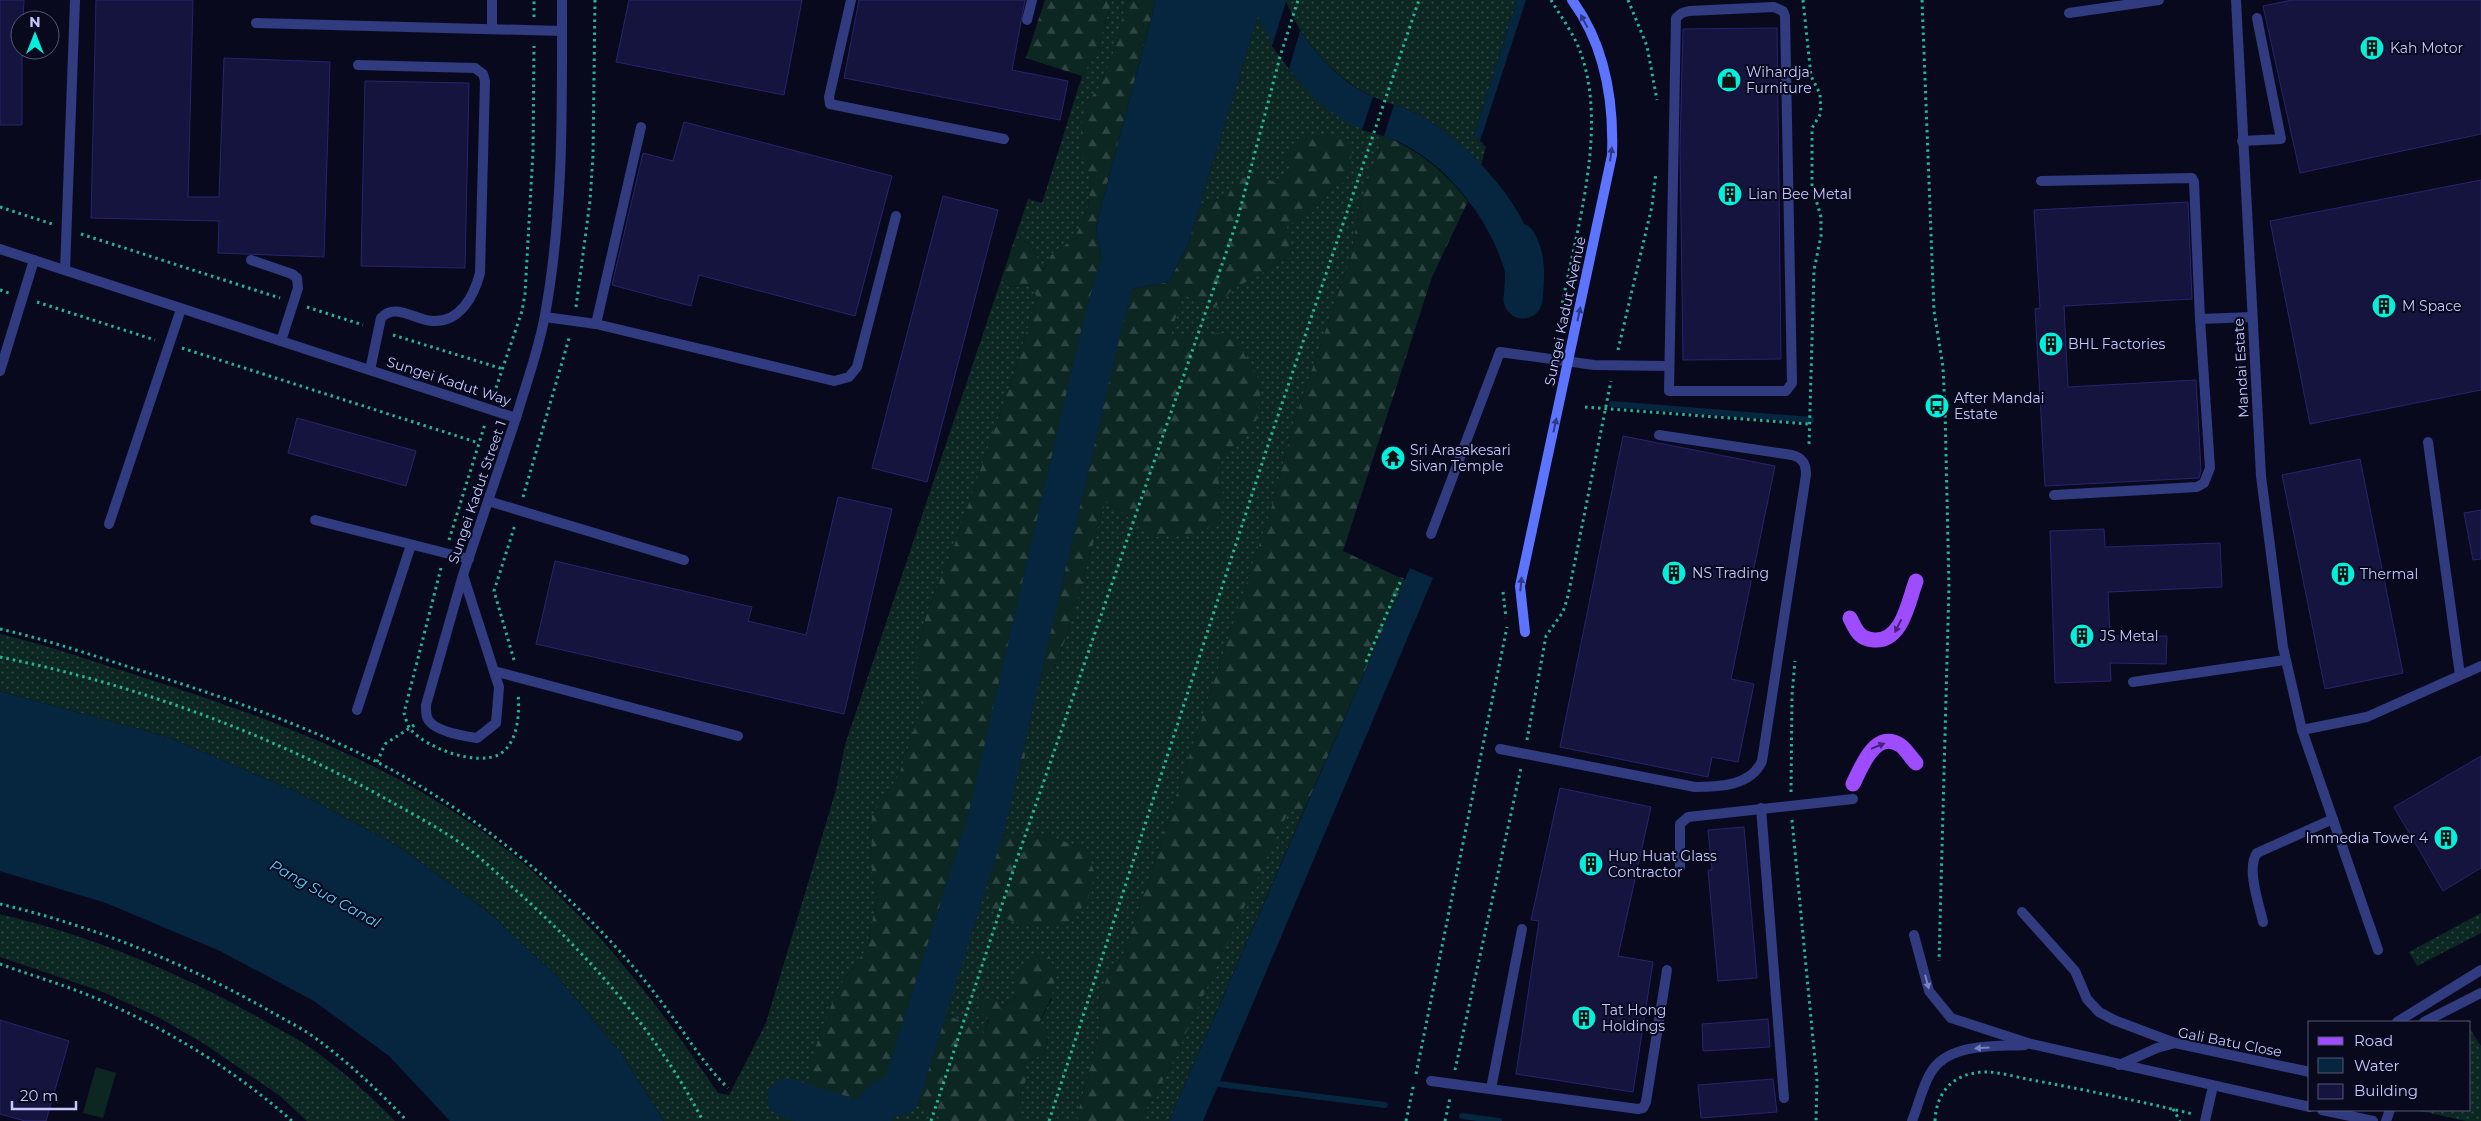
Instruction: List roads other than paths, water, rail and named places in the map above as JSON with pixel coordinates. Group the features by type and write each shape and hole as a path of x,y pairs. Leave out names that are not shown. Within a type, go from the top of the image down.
{"main road":[{"path":"1850,618 1858,635 1865,639 1887,639 1896,632 1916,582"},
{"path":"1853,792 1870,749 1880,744 1892,742 1901,745 1916,763"}],"street":[{"path":"65,270 75,0"},
{"path":"492,0 492,29"},
{"name":"Sungei Kadut Way","path":"0,249 516,418 545,317 553,265 562,158 562,0"},
{"path":"851,0 829,97 830,104 1004,139"},
{"path":"1027,20 1032,0"},
{"name":"Sungei Kadut Avenue","path":"1525,632 1520,586 1612,155 1613,126 1605,68 1595,42 1572,0"},
{"path":"2069,13 2159,0"},
{"name":"Mandai Estate","path":"2236,0 2261,476 2285,660 2302,730 2378,950"},
{"path":"1774,8 1782,11 1785,16 1792,383 1786,391 1669,391 1668,366 1675,164 1676,18 1688,11 1774,8"},
{"path":"2242,141 2282,139 2257,18"},
{"path":"256,23 562,32"},
{"path":"358,65 475,68 483,74 485,81 480,273 476,290 462,310 443,320 431,321 395,311 386,312 381,318 370,370"},
{"path":"596,324 641,127"},
{"path":"2040,181 2192,178 2194,182 2200,319 2210,468 2204,484 2197,487 2054,495"},
{"path":"545,317 596,324 834,381 849,377 857,367 896,216"},
{"path":"0,371 34,260"},
{"path":"251,260 292,274 297,278 298,288 281,341"},
{"path":"109,524 181,309"},
{"path":"2200,319 2252,317"},
{"path":"0,330 12,334"},
{"path":"1431,534 1500,352 1569,362 1668,366"},
{"name":"Sungei Kadut Street 1","path":"463,576 499,687 496,722 477,738 449,732 431,724 427,717 426,705 463,576 468,559 516,418"},
{"path":"1500,749 1695,787 1717,787 1747,779 1758,770 1762,761 1806,475 1806,464 1800,457 1792,454 1659,435"},
{"path":"2428,442 2460,675"},
{"path":"488,502 684,560"},
{"path":"315,520 468,559"},
{"path":"357,710 411,545"},
{"path":"2133,682 2285,660"},
{"path":"2302,730 2367,716 2481,666"},
{"path":"494,671 738,736"},
{"path":"1680,867 1680,824 1688,817 1761,808 1853,792"},
{"path":"1761,808 1784,1098"},
{"path":"2263,922 2252,869 2252,860 2257,853 2333,819"},
{"path":"2022,912 2075,971 2087,999 2099,1012 2114,1020 2175,1043"},
{"path":"1491,1089 1522,930"},
{"path":"1914,935 1929,991 1951,1018 2031,1044 2308,1107"},
{"path":"1431,1082 1638,1109 1643,1108 1646,1102 1667,970"},
{"path":"2398,1021 2481,970"},
{"path":"2426,1021 2481,993"},
{"name":"Gali Batu Close","path":"2119,1065 2157,1048 2175,1043 2308,1072"},
{"path":"1912,1121 1930,1073 1946,1056 1970,1048 2031,1044"},
{"path":"2206,1119 2213,1086"},
{"path":"2327,1111 2373,1121"}],"water":[{"path":"1156,0 1285,0 1309,43 1332,69 1358,89 1373,97 1414,112 1435,125 1451,136 1496,181 1519,214 1530,238 1536,262 1537,294 1509,294 1498,250 1473,207 1458,188 1422,155 1403,144 1347,122 1314,97 1292,73 1265,31 1258,16 1187,247 1169,282 1121,291 1109,320 1097,316 1104,274 1096,226"},
{"path":"1517,0 1526,0 1480,141 1474,135"},
{"path":"1410,568 1433,578 1203,1121 1169,1121"},
{"name":"Pang Sua Canal","path":"0,691 165,736 295,791 398,846 486,910 557,976 621,1053 664,1121 450,1121 389,1056 314,1001 220,951 106,903 0,871"}],"waterway":[{"path":"1517,242 1524,263 1523,299"},
{"path":"787,1098 851,1118 872,1118 876,1108 882,1101 889,1097 900,1096 986,824 1104,318 1119,267"},
{"path":"1612,404 1811,420"},
{"path":"1211,1083 1385,1105"},
{"path":"1462,1116 1499,1121"}],"place":[{"name":"Kah Motor","path":"2372,48"},
{"name":"Wihardja Furniture","path":"1729,80"},
{"name":"Lian Bee Metal","path":"1730,194"},
{"name":"M Space","path":"2384,306"},
{"name":"BHL Factories","path":"2051,344"},
{"name":"After Mandai Estate","path":"1937,406"},
{"name":"Sri Arasakesari Sivan Temple","path":"1393,458"},
{"name":"NS Trading","path":"1674,573"},
{"name":"Thermal","path":"2343,574"},
{"name":"JS Metal","path":"2082,636"},
{"name":"Immedia Tower 4","path":"2446,838"},
{"name":"Hup Huat Glass Contractor","path":"1591,864"},
{"name":"Tat Hong Holdings","path":"1584,1018"}]}
